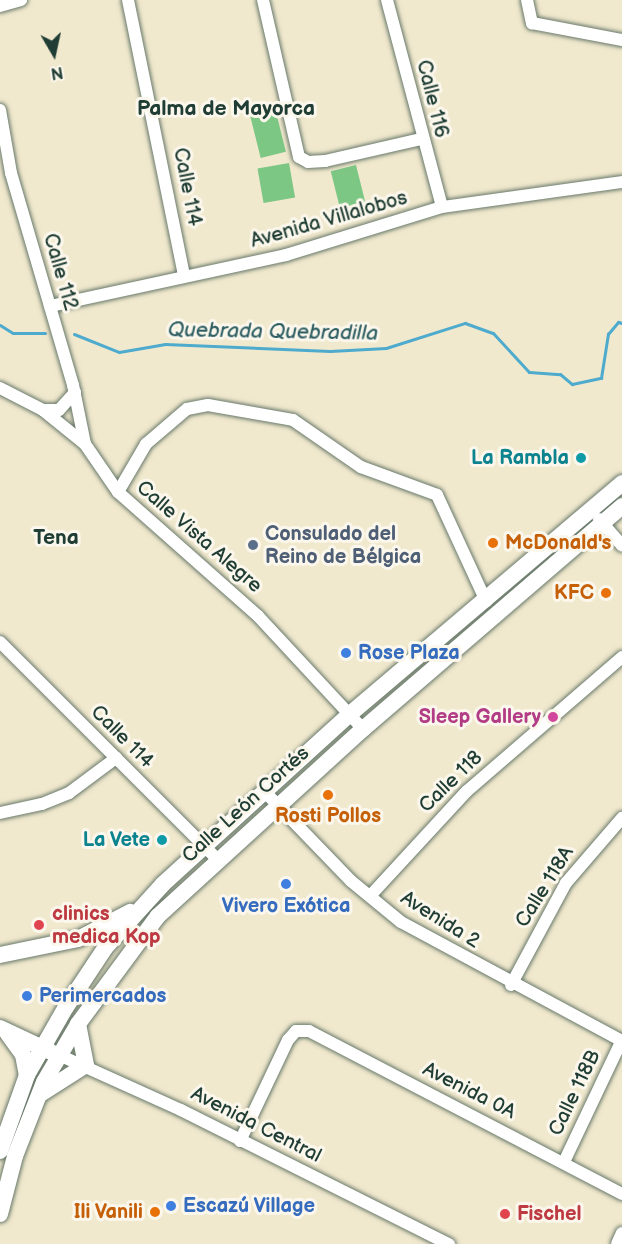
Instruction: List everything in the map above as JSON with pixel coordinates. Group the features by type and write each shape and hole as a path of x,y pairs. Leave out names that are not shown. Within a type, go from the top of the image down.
{"main road":[{"name":"Calle León Cortés","path":"0,1214 15,1156 36,1099 78,1024 136,942 217,860 350,714 486,601 622,483"},
{"name":"Calle León Cortés","path":"0,1152 27,1075 42,1049 105,948 163,884 204,846 271,799 363,729 622,506"},
{"path":"54,946 122,918 163,884"},
{"path":"0,954 54,946 105,948 136,942"},
{"path":"36,1099 59,1080 86,1065 78,1024"},
{"path":"2,1029 23,1054 27,1075"},
{"name":"Avenida Central","path":"2,1029 59,1055"}],"street":[{"path":"0,6 21,0"},
{"name":"Calle 114","path":"128,0 184,276"},
{"path":"262,0 293,141 299,157 308,162 421,140"},
{"name":"Calle 116","path":"387,0 421,140 442,207"},
{"path":"527,0 532,23 622,40"},
{"name":"Calle 112","path":"0,110 6,174 50,306 75,392 86,444"},
{"name":"Avenida Villalobos","path":"50,306 286,255 442,207 622,182"},
{"name":"Calle Vista Alegre","path":"0,387 43,410 86,444 118,492 251,608 363,729"},
{"path":"43,410 59,410 75,392"},
{"path":"118,492 146,444 187,409 208,405 293,420 369,471 437,495 486,601"},
{"path":"591,509 622,544"},
{"name":"Calle 114","path":"0,642 217,860"},
{"name":"Calle 118","path":"370,896 467,791 622,657"},
{"path":"0,813 42,804 69,793 116,758"},
{"name":"Avenida 2","path":"271,799 370,896 428,940 622,1041"},
{"name":"Calle 118A","path":"512,985 566,883 622,818"},
{"name":"Avenida 0A","path":"240,1141 273,1072 296,1031 309,1032 622,1194"},
{"name":"Calle 118B","path":"564,1162 622,1041"},
{"name":"Avenida Central","path":"59,1055 86,1065 446,1243"},
{"path":"617,1244 622,1233"}],"green space":[{"path":"275,108 286,152 261,158 250,114"},
{"path":"289,163 295,197 264,203 257,169"},
{"path":"356,165 365,202 340,208 331,171"}],"waterway":[{"name":"Quebrada Quebradilla","path":"74,334 119,352 165,344 330,351 386,348 465,323 493,333 529,372 560,374 572,384 601,378 608,334 618,322 622,323"},
{"name":"Quebrada Quebradilla","path":"0,325 13,333 45,333"}],"place":[{"name":"La Rambla","path":"581,458"},
{"name":"McDonald's","path":"493,543"},
{"name":"Consulado del Reino de Bélgica","path":"253,545"},
{"name":"KFC","path":"606,593"},
{"name":"Rose Plaza","path":"346,653"},
{"name":"Sleep Gallery","path":"553,717"},
{"name":"Rosti Pollos","path":"328,795"},
{"name":"La Vete","path":"162,840"},
{"name":"Vivero Exótica","path":"286,884"},
{"name":"clinics medica Kop","path":"39,925"},
{"name":"Perimercados","path":"27,996"},
{"name":"Escazú Village","path":"171,1206"},
{"name":"Ili Vanili","path":"155,1212"},
{"name":"Fischel","path":"505,1214"}],"district":[{"name":"Palma de Mayorca","path":"226,109"},
{"name":"Tena","path":"56,538"}]}
